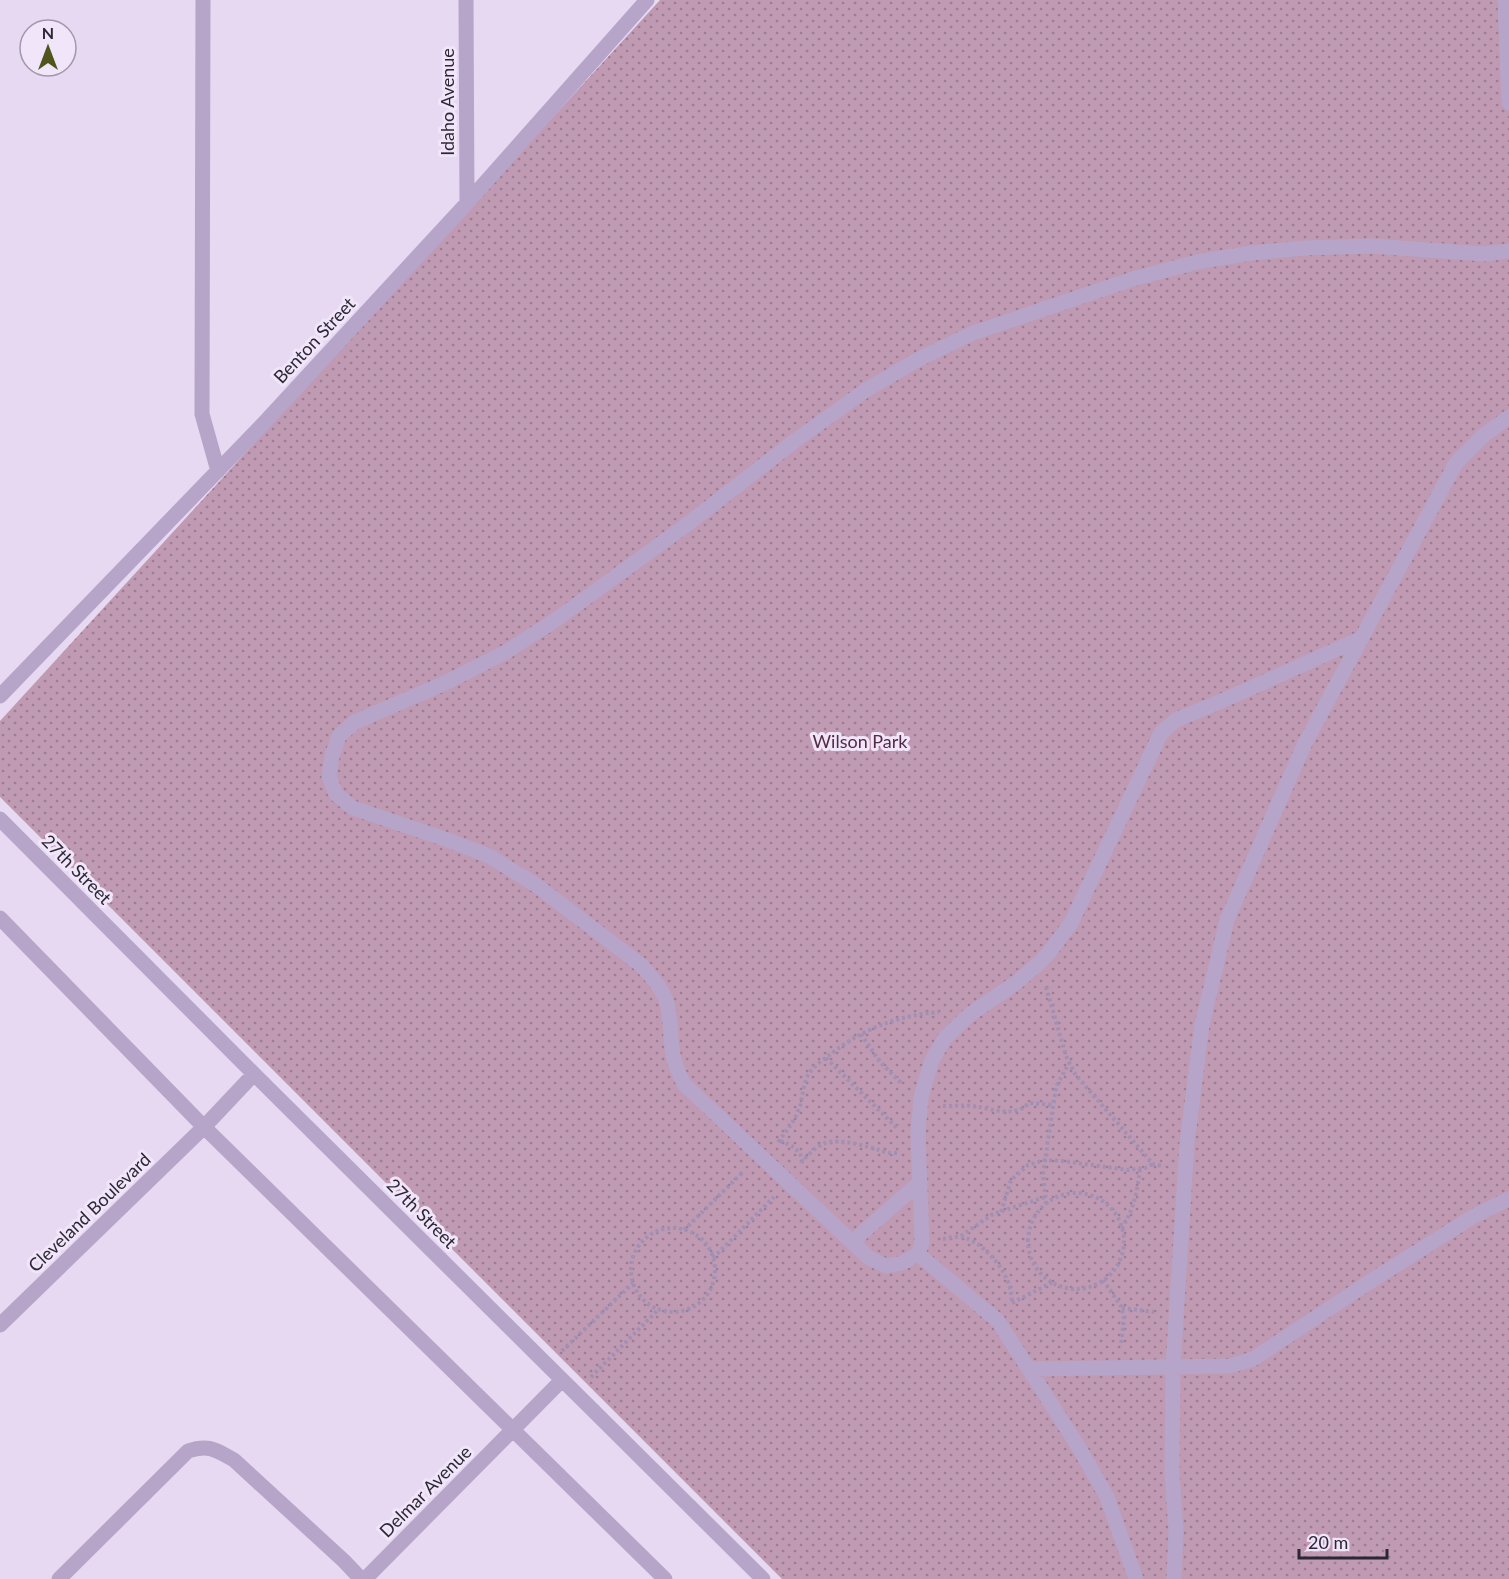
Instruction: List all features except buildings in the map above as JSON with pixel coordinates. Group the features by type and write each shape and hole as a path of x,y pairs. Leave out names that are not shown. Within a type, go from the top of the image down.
{"street":[{"path":"203,0 202,414 218,471"},
{"name":"Idaho Avenue","path":"466,0 467,203"},
{"name":"Benton Street","path":"3,687 263,424 467,203 647,0"},
{"path":"1505,0 1509,103"},
{"path":"920,1248 902,1263 886,1266 869,1257 684,1084 676,1068 672,1050 666,1001 653,978 641,965 536,885 489,856 353,808 336,794 329,777 332,756 339,736 355,722 506,652 604,585 866,390 917,360 973,333 1133,279 1197,262 1251,253 1305,248 1371,246 1485,254 1509,251"},
{"path":"1174,1579 1176,1530 1172,1475 1173,1367 1187,1143 1202,1025 1227,920 1305,743 1456,463 1484,435 1509,417"},
{"path":"1136,1579 1107,1497 1078,1446 1005,1331 998,1321 920,1248 918,1134 920,1104 932,1060 945,1038 967,1017 1017,982 1039,963 1071,922 1161,733 1176,720 1362,638"},
{"name":"27th Street","path":"0,819 763,1579"},
{"path":"0,918 204,1127 665,1579"},
{"path":"204,1127 254,1074"},
{"name":"Cleveland Boulevard","path":"0,1325 204,1127"},
{"path":"852,1242 920,1182"},
{"path":"1029,1369 1230,1366 1253,1359 1474,1216 1509,1199"},
{"path":"513,1430 562,1380"},
{"name":"Delmar Avenue","path":"363,1579 513,1430"},
{"path":"59,1579 188,1451 205,1447 234,1460 363,1579"}],"path":[{"path":"1039,963 1066,1056 1075,1074 1154,1164 1185,1169"},
{"path":"684,1230 759,1156 769,1152 779,1141 794,1122 809,1073 843,1045 892,1020 951,1011 967,1017"},
{"path":"861,1034 880,1062 920,1104 972,1106 998,1111 1017,1111 1029,1103 1053,1105"},
{"path":"826,1058 900,1130"},
{"path":"1046,1205 1043,1174 1053,1105 1056,1087 1069,1063"},
{"path":"779,1141 791,1145 800,1153 803,1162"},
{"path":"713,1257 788,1183 794,1172 810,1154 823,1144 835,1141 901,1154 905,1150"},
{"path":"1001,1212 1011,1180 1028,1165 1045,1160 1128,1170 1145,1168 1154,1164"},
{"path":"1122,1229 1137,1193 1140,1169"},
{"path":"1067,1194 1083,1194 1098,1199 1111,1208 1120,1221 1122,1229 1124,1237 1122,1253 1116,1267 1103,1280 1092,1286 1076,1289 1060,1286 1047,1279 1036,1267 1029,1253 1028,1237 1032,1222 1040,1209 1053,1199 1067,1194"},
{"path":"920,1248 961,1236 993,1215 1045,1197"},
{"path":"667,1229 693,1233 703,1241 713,1257 715,1277 711,1289 693,1308 679,1312 659,1309 640,1296 633,1283 631,1269 634,1255 642,1242 653,1233 667,1229"},
{"path":"961,1236 972,1240 990,1254 1004,1272 1012,1304 1005,1331"},
{"path":"1103,1280 1122,1308 1124,1317 1119,1367"},
{"path":"1012,1304 1053,1282"},
{"path":"547,1365 633,1283"},
{"path":"1122,1308 1177,1315"},
{"path":"576,1393 659,1309"}],"green space":[{"name":"Wilson Park","path":"660,0 1509,0 1509,1579 782,1579 0,797 0,721"}]}
